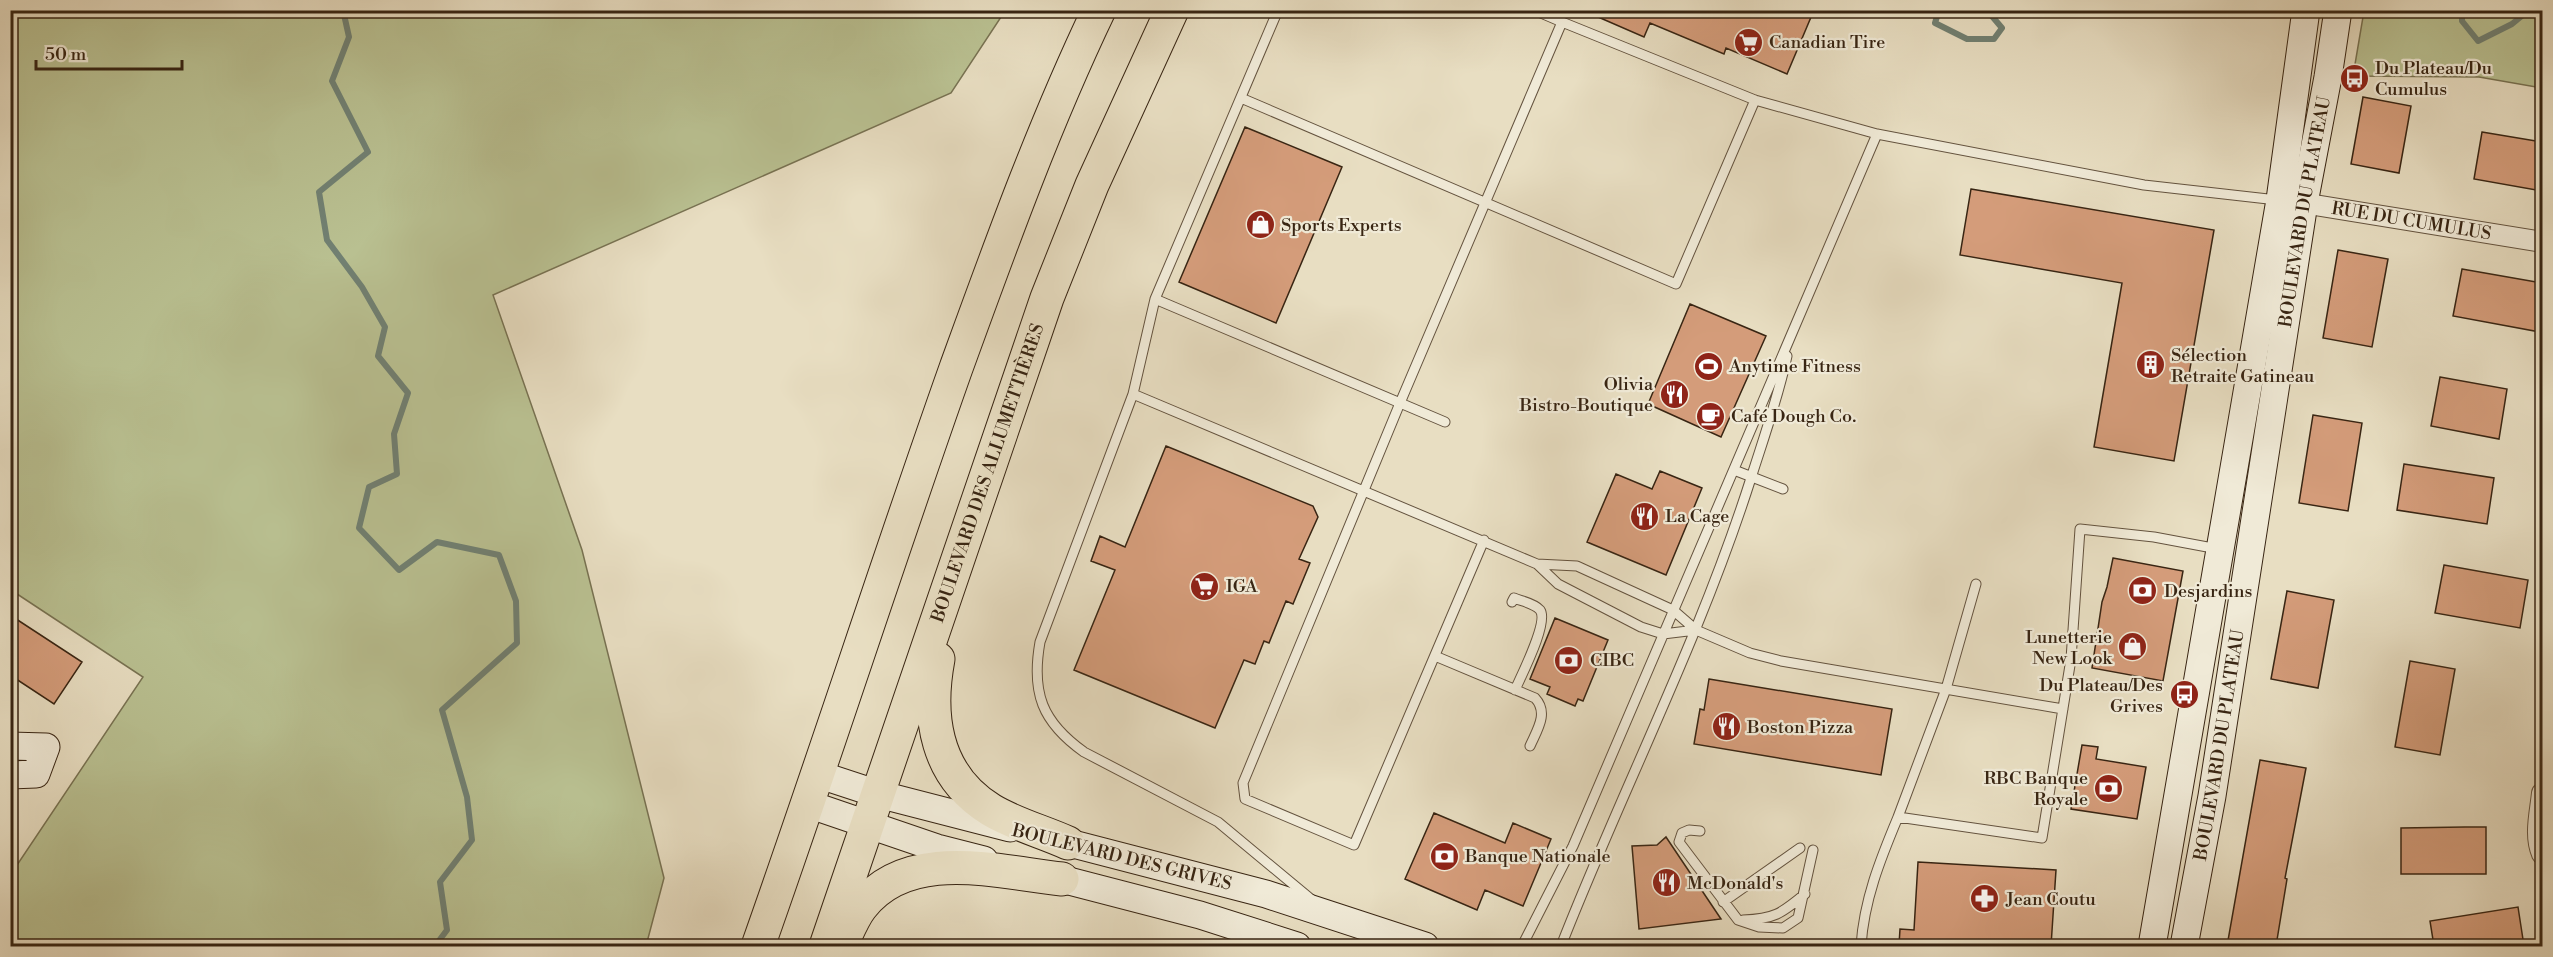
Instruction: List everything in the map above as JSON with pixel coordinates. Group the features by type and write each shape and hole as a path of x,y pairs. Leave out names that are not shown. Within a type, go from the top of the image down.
{"highway":[{"path":"758,946 808,804 903,517 1007,227 1036,151 1099,10"},
{"name":"BOULEVARD DES ALLUMETTIÈRES","path":"826,946 1047,298 1092,185 1172,10"},
{"path":"952,578 933,699 934,724 940,746 959,784 971,795 993,811 1068,843"},
{"path":"841,946 861,907 886,884 904,874 943,867 1062,879"}],"main road":[{"name":"BOULEVARD DU PLATEAU","path":"2184,946 2212,796 2292,202 2306,10"},
{"name":"BOULEVARD DU PLATEAU","path":"2152,946 2222,550 2292,202 2328,77 2338,10"},
{"path":"10,746 46,747 36,774 10,775"},
{"name":"BOULEVARD DES GRIVES","path":"818,774 878,794 1197,875 1425,946"},
{"name":"BOULEVARD DES GRIVES","path":"808,804 937,848 1200,915 1297,946"}],"street":[{"name":"RUE DU CUMULUS","path":"2292,202 2542,242"},
{"path":"2542,794 2538,823 2542,854"}],"lane":[{"path":"1278,10 1155,299 1133,394 1040,642 1037,673 1045,710 1056,727 1077,747 1218,822 1292,881 1327,914"},
{"path":"1534,10 1755,100 1877,134 2144,185 2292,202"},
{"path":"1484,540 1354,845 1245,799 1242,783 1562,22"},
{"path":"1241,98 1676,284 1755,100"},
{"path":"1522,946 1573,846 1877,134"},
{"path":"1155,299 1445,422"},
{"path":"1561,946 1696,630 1737,521 1779,394 1792,334"},
{"path":"1133,394 1537,564 1558,584 1641,627 1663,634 1696,630"},
{"path":"1734,470 1783,489"},
{"path":"1898,817 2043,838 2071,659 2080,529 2154,537 2222,550"},
{"path":"1537,564 1577,566 1673,610 1696,630 1750,653 1781,661 2063,709"},
{"path":"1860,946 1867,901 1874,875 1946,689 1976,584"},
{"path":"1512,602 1514,598 1534,606 1542,616 1538,636 1515,690"},
{"path":"1435,656 1535,698 1542,710 1530,746"},
{"path":"1700,831 1689,830 1682,833 1679,842 1738,920 1759,927 1783,928 1798,918 1813,850"},
{"path":"1723,902 1800,848"},
{"path":"1738,920 1767,919 1789,907 1804,894"}],"green space":[{"path":"10,11 1005,11 951,93 493,295 582,550 664,878 646,946 11,946 11,874 143,677 11,590"},
{"path":"2364,11 2542,11 2542,88 2479,77 2353,76"}],"building":[{"name":"Canadian Tire","path":"1582,10 1814,10 1787,74 1726,48 1724,54 1650,23 1644,37"},
{"path":"2363,97 2411,106 2399,173 2351,164"},
{"name":"Sports Experts","path":"1245,127 1342,167 1276,323 1179,282"},
{"path":"2482,132 2542,142 2542,191 2474,179"},
{"name":"Sélection Retraite Gatineau","path":"1971,189 2214,230 2174,461 2094,447 2122,283 1960,255"},
{"path":"2338,250 2388,259 2372,347 2323,338"},
{"path":"2462,269 2542,283 2540,332 2453,316"},
{"name":"Anytime Fitness","path":"1690,304 1766,336 1721,437 1648,404"},
{"path":"2440,377 2507,389 2499,439 2431,426"},
{"path":"2313,415 2362,423 2348,511 2299,503"},
{"name":"IGA","path":"1166,446 1313,506 1318,517 1299,559 1310,563 1293,604 1286,601 1269,643 1264,641 1255,664 1244,660 1215,728 1074,670 1115,570 1091,561 1100,536 1125,547"},
{"path":"2404,464 2494,478 2487,524 2397,510"},
{"name":"La Cage","path":"1660,471 1702,488 1666,575 1587,542 1616,474 1652,489"},
{"path":"2113,558 2183,571 2163,681 2092,668 2102,602"},
{"path":"2444,565 2528,580 2520,628 2435,613"},
{"path":"2287,591 2334,600 2318,688 2271,679"},
{"path":"10,615 82,662 54,704 10,675"},
{"name":"CIBC","path":"1555,618 1608,640 1583,701 1578,699 1575,706 1547,694 1550,687 1530,679"},
{"path":"2410,661 2455,669 2440,755 2395,747"},
{"path":"1709,679 1892,709 1881,775 1694,744 1700,709 1704,710"},
{"name":"RBC Banque Royale","path":"2082,745 2098,747 2096,759 2146,767 2137,819 2071,809"},
{"path":"2260,760 2306,768 2285,878 2287,879 2276,946 2227,946"},
{"path":"1434,813 1505,843 1513,823 1551,839 1523,906 1485,890 1477,910 1405,879"},
{"path":"2486,827 2486,874 2401,874 2401,828"},
{"name":"McDonald's","path":"1666,837 1721,919 1639,929 1632,846 1657,845"},
{"name":"Jean Coutu","path":"1918,862 2056,870 2051,946 1899,945 1900,929 1914,930"},
{"path":"2518,907 2524,946 2434,946 2430,921"}],"waterway":[{"path":"343,10 349,37 332,81 368,152 319,192 327,240 362,287 385,327 378,356 408,393 394,434 397,474 369,487 359,528 399,570 437,542 499,555 516,601 517,643 442,710 467,797 472,840 440,882 447,930 435,946"},
{"path":"1939,10 1935,23 1967,39 1994,39 2002,28 1991,15 2000,10"},
{"path":"2195,10 2196,12 2200,10"},
{"path":"2462,10 2462,21 2478,41 2512,24 2529,10"},
{"path":"2537,10 2542,17"}],"place":[{"name":"Canadian Tire","path":"1748,42"},
{"name":"Du Plateau/Du Cumulus","path":"2354,78"},
{"name":"Sports Experts","path":"1260,225"},
{"name":"Sélection Retraite Gatineau","path":"2150,365"},
{"name":"Anytime Fitness","path":"1708,366"},
{"name":"Olivia Bistro-Boutique","path":"1674,394"},
{"name":"Café Dough Co.","path":"1710,416"},
{"name":"La Cage","path":"1644,516"},
{"name":"IGA","path":"1205,586"},
{"name":"Desjardins","path":"2143,591"},
{"name":"Lunetterie New Look","path":"2133,647"},
{"name":"CIBC","path":"1569,660"},
{"name":"Du Plateau/Des Grives","path":"2184,695"},
{"name":"Boston Pizza","path":"1726,727"},
{"name":"RBC Banque Royale","path":"2109,788"},
{"name":"Banque Nationale","path":"1444,856"},
{"name":"McDonald's","path":"1666,883"},
{"name":"Jean Coutu","path":"1985,899"}]}
